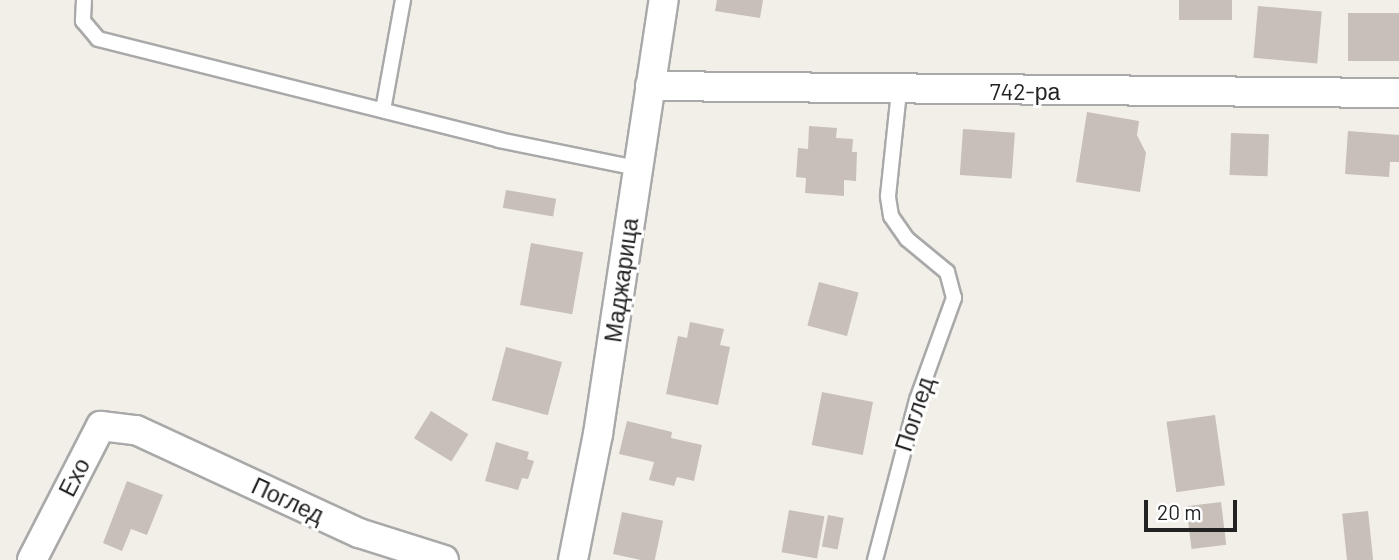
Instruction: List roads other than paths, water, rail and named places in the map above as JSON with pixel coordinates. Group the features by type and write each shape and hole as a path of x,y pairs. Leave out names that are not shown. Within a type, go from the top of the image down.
{"street":[{"name":"Маджарица","path":"573,560 598,434 664,0"},
{"name":"742-ра","path":"650,86 899,91 1399,93"},
{"name":"Ехо","path":"32,560 101,426 136,430"},
{"name":"Поглед","path":"136,430 359,533 444,560"}],"lane":[{"path":"84,0 83,21 98,39 383,110 637,168"},
{"path":"383,110 403,0"},
{"name":"Поглед","path":"875,560 917,400 952,311 954,287 947,272 907,239 891,216 888,196 899,91"}]}
